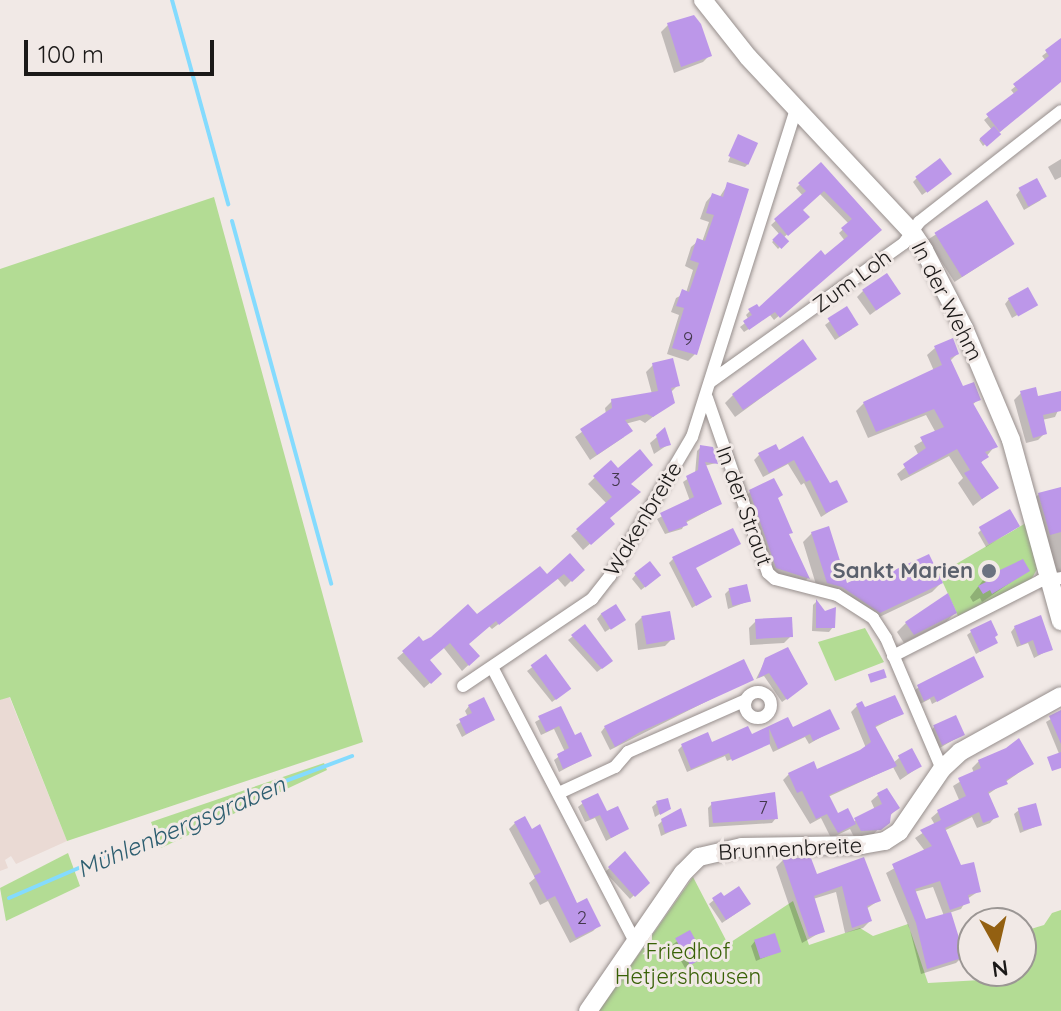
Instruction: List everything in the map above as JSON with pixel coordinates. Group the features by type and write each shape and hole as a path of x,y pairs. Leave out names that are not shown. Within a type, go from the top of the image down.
{"street":[{"name":"In der Wehm","path":"703,0 796,109 912,232 954,306 995,398 1055,579 1061,621"},
{"name":"Wakenbreite","path":"463,686 592,599 610,576 692,437 707,398 796,109"},
{"name":"Zum Loh","path":"710,382 904,243 919,222 1061,111"},
{"name":"In der Straut","path":"707,398 768,573 775,579 809,585 851,603 881,627 942,769"},
{"path":"893,656 1055,579"},
{"path":"492,667 636,944"},
{"name":"Brunnenbreite","path":"588,1011 683,873 699,857 742,847 841,846 885,841 899,832 942,769 971,745 1061,696"},
{"path":"559,793 615,767 628,752 734,702 746,700"}],"shaded area":[{"path":"9,696 67,841 16,864 11,856 5,860 8,868 0,871 0,700"}],"green space":[{"path":"214,197 363,742 67,841 10,697 0,700 0,269"},
{"name":"Sankt Marien","path":"1026,523 1037,569 1031,580 958,616 939,574"},
{"path":"865,628 884,662 835,681 818,642"},
{"path":"324,763 327,770 161,848 151,822"},
{"path":"68,853 80,886 6,921 0,888"},
{"name":"Friedhof Hetjershausen","path":"693,877 728,944 793,901 809,945 860,928 873,936 908,924 928,983 957,981 957,987 1037,987 1037,927 1044,925 1052,913 1061,910 1061,1011 599,1011"}],"building":[{"path":"694,15 701,24 712,56 681,67 667,23"},
{"path":"1061,38 1061,82 1000,132 986,114 1018,90 1013,84 1049,56 1045,50"},
{"path":"994,126 1001,134 987,147 980,138"},
{"path":"738,134 758,143 748,165 728,156"},
{"path":"940,158 952,174 927,193 915,177"},
{"path":"821,162 882,230 780,318 775,312 749,330 743,321 752,315 748,309 757,304 759,307 821,250 825,255 848,236 841,228 852,219 824,191 803,210 810,217 788,236 774,219 806,191 798,183"},
{"path":"1037,178 1047,197 1028,206 1018,188"},
{"path":"727,182 749,189 697,355 672,348 684,308 676,306 682,289 689,292 699,263 690,260 697,238 705,241 714,215 706,213 712,193 723,197"},
{"path":"987,200 1015,244 962,277 934,233"},
{"path":"780,232 789,241 781,249 772,240"},
{"path":"887,273 901,294 876,311 862,290"},
{"path":"1028,287 1038,305 1018,317 1008,298"},
{"path":"847,306 859,325 839,337 827,318"},
{"path":"953,338 959,354 950,358 963,386 974,382 981,400 973,403 998,447 985,452 989,457 981,462 999,488 982,499 964,473 970,470 957,449 909,475 903,464 926,448 920,437 944,427 934,409 876,432 863,402 942,365 934,346"},
{"path":"803,339 817,359 743,410 732,394"},
{"path":"673,358 680,386 671,388 675,403 653,417 647,414 625,420 633,431 597,455 580,429 612,408 611,399 658,391 652,363"},
{"path":"1036,387 1038,396 1061,391 1061,411 1043,415 1047,434 1033,438 1020,391"},
{"path":"665,427 671,445 660,448 656,435"},
{"path":"803,436 830,483 837,480 848,502 826,513 810,480 806,482 794,460 769,473 758,453 776,444 779,450"},
{"path":"700,445 713,447 718,464 705,462 722,504 686,521 688,525 669,532 660,513 694,497 686,476 698,470"},
{"path":"640,449 653,465 631,484 641,492 610,518 615,524 591,545 576,529 612,497 593,476 611,460 618,468"},
{"path":"774,478 783,495 778,498 793,533 789,534 810,579 776,568 749,490"},
{"path":"1061,487 1061,532 1050,535 1038,493"},
{"path":"1010,509 1020,526 989,544 979,527"},
{"path":"829,526 847,583 886,566 888,573 929,554 943,583 880,613 842,587 827,583 811,532"},
{"path":"733,528 741,544 696,568 712,597 696,606 672,557"},
{"path":"570,553 585,570 572,582 564,574 499,625 496,621 469,644 480,656 469,666 450,643 430,660 442,674 431,684 402,651 419,636 423,641 431,637 468,604 477,614 540,566 547,574"},
{"path":"1023,559 1030,571 992,594 990,590 983,594 978,586 986,582 983,578"},
{"path":"650,561 661,575 645,587 634,573"},
{"path":"747,584 751,602 733,606 728,588"},
{"path":"948,593 957,613 914,635 905,622"},
{"path":"816,599 825,611 836,607 835,628 816,628"},
{"path":"616,604 626,620 611,630 601,614"},
{"path":"670,611 675,640 646,645 641,616"},
{"path":"1041,615 1053,650 1038,655 1033,640 1021,645 1014,626"},
{"path":"792,617 793,637 756,639 755,619"},
{"path":"991,620 998,643 980,652 970,630"},
{"path":"585,624 613,661 602,669 571,635"},
{"path":"788,647 808,684 787,700 769,673 758,678 765,658"},
{"path":"546,654 571,689 556,700 531,665"},
{"path":"974,656 984,677 937,702 934,696 924,701 917,685"},
{"path":"744,659 754,680 640,732 615,747 604,726"},
{"path":"884,669 887,678 871,683 868,674"},
{"path":"895,695 904,714 875,726 897,766 829,795 838,813 848,808 856,824 838,833 827,814 816,819 802,791 797,793 788,773 814,761 817,769 871,742 856,704 862,701 865,707"},
{"path":"484,697 495,720 466,734 459,719 472,713 468,705"},
{"path":"561,706 575,735 581,732 592,756 563,769 557,754 569,748 559,726 546,732 538,716"},
{"path":"830,709 840,729 813,741 810,734 778,749 769,728 770,744 732,761 729,753 691,769 681,744 708,732 712,742 748,726 752,734 788,717 793,727"},
{"path":"1061,710 1061,744 1049,716"},
{"path":"956,715 965,735 942,745 933,725"},
{"path":"1019,738 1034,764 1006,780 1008,784 988,792 999,817 983,823 979,812 945,828 961,865 974,862 981,892 968,895 970,903 950,910 940,881 915,889 926,919 951,912 957,931 957,960 927,969 916,923 892,864 932,846 920,830 941,820 937,810 966,796 958,778 981,768 978,760 1006,748"},
{"path":"912,748 922,767 908,774 898,756"},
{"path":"1061,752 1061,768 1052,771 1047,757"},
{"path":"887,788 900,808 891,814 890,823 881,830 861,831 854,818 882,804 877,793"},
{"path":"775,792 778,819 713,823 711,802"},
{"path":"598,793 607,811 618,806 629,829 611,838 600,815 590,819 581,801"},
{"path":"668,798 671,809 660,815 656,801"},
{"path":"1036,803 1042,825 1024,830 1018,808"},
{"path":"681,808 687,826 665,833 661,819"},
{"path":"525,816 532,829 540,824 577,903 587,898 601,926 576,938 555,896 547,900 534,876 541,872 514,822"},
{"path":"625,851 650,883 635,897 608,867"},
{"path":"864,857 881,901 867,906 872,921 852,928 842,886 814,896 825,932 809,937 782,858 811,858 817,874"},
{"path":"739,886 751,904 726,920 712,898 721,892 724,896"},
{"path":"690,930 705,957 690,965 675,938"},
{"path":"775,933 781,952 760,959 754,940"}],"waterway":[{"path":"172,0 228,204"},
{"path":"232,221 331,584"},
{"name":"Mühlenbergsgraben","path":"9,898 251,794 352,756"}],"place":[{"name":"Sankt Marien","path":"989,571"}]}
